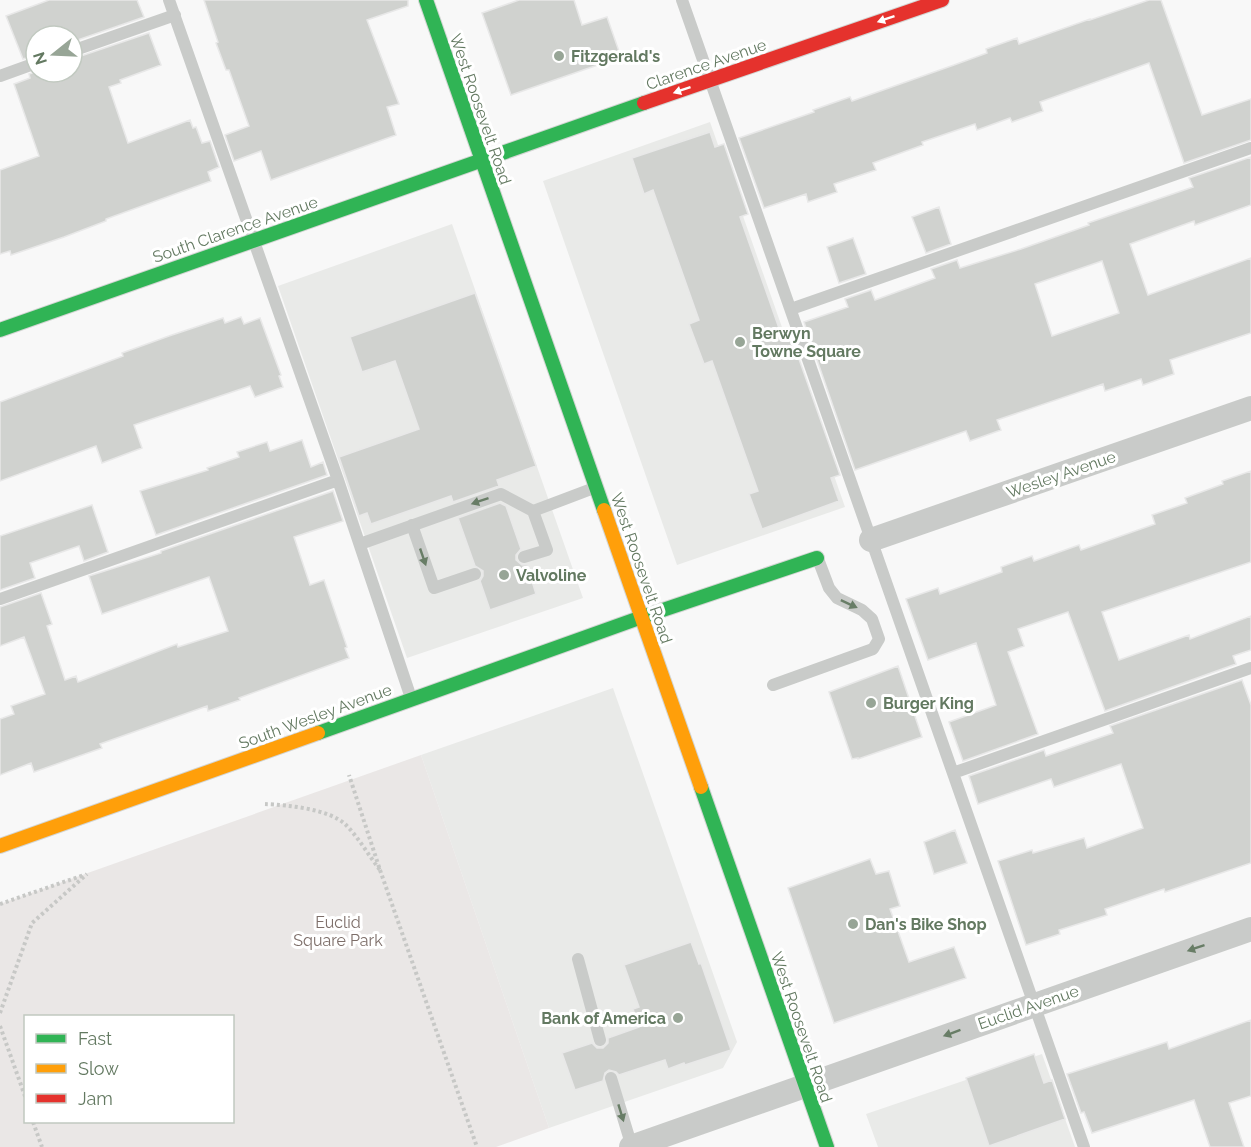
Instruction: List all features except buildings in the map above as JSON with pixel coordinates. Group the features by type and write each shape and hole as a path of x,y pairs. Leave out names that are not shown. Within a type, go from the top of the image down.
{"street":[{"name":"West Roosevelt Road","path":"426,0 827,1147"},
{"name":"Clarence Avenue","path":"482,159 942,0"},
{"name":"South Clarence Avenue","path":"0,330 482,159"},
{"name":"Wesley Avenue","path":"872,540 1251,408"},
{"path":"642,617 817,558"},
{"name":"South Wesley Avenue","path":"0,846 642,617"},
{"name":"Euclid Avenue","path":"632,1147 1251,928"}],"lane":[{"path":"170,0 412,699"},
{"path":"682,0 1084,1147"},
{"path":"84,47 175,15"},
{"path":"0,76 24,67"},
{"path":"791,309 1251,148"},
{"path":"0,599 338,480"},
{"path":"533,511 596,487"},
{"path":"360,544 501,494 533,511 547,550 524,557"},
{"path":"412,525 434,588 475,574"},
{"path":"773,685 873,649 879,639 872,619 862,610 837,598 829,588 817,558"},
{"path":"953,773 1251,668"},
{"path":"578,959 600,1040"},
{"path":"611,1078 632,1147"}],"path":[{"path":"349,776 477,1147"},
{"path":"266,804 290,805 318,811 345,824 380,870"},
{"path":"0,904 87,874 32,923 0,1013"},
{"path":"0,1026 24,1093"},
{"path":"33,1123 42,1147"}],"shaded area":[{"name":"Berwyn Towne Square","path":"710,122 845,507 677,565 543,181"},
{"path":"452,224 583,598 407,658 278,286"},
{"path":"613,688 737,1042 723,1068 549,1128 421,755"},
{"path":"1042,1054 1075,1147 878,1147 866,1114"}],"green space":[{"name":"Euclid Square Park","path":"421,755 549,1128 496,1147 0,1147 0,904"}],"traffic: fast":[{"path":"426,0 604,510"},
{"path":"0,330 644,103"},
{"path":"318,733 642,617 817,558"},
{"path":"701,787 827,1147"}],"traffic: slow":[{"path":"604,510 701,787"},
{"path":"0,846 318,733"}],"traffic: jam":[{"path":"644,103 942,0"}],"place":[{"name":"Fitzgerald's","path":"559,56"},
{"name":"Berwyn Towne Square","path":"740,342"},
{"name":"Valvoline","path":"504,575"},
{"name":"Burger King","path":"871,703"},
{"name":"Dan's Bike Shop","path":"853,924"},
{"name":"Bank of America","path":"678,1018"}]}
